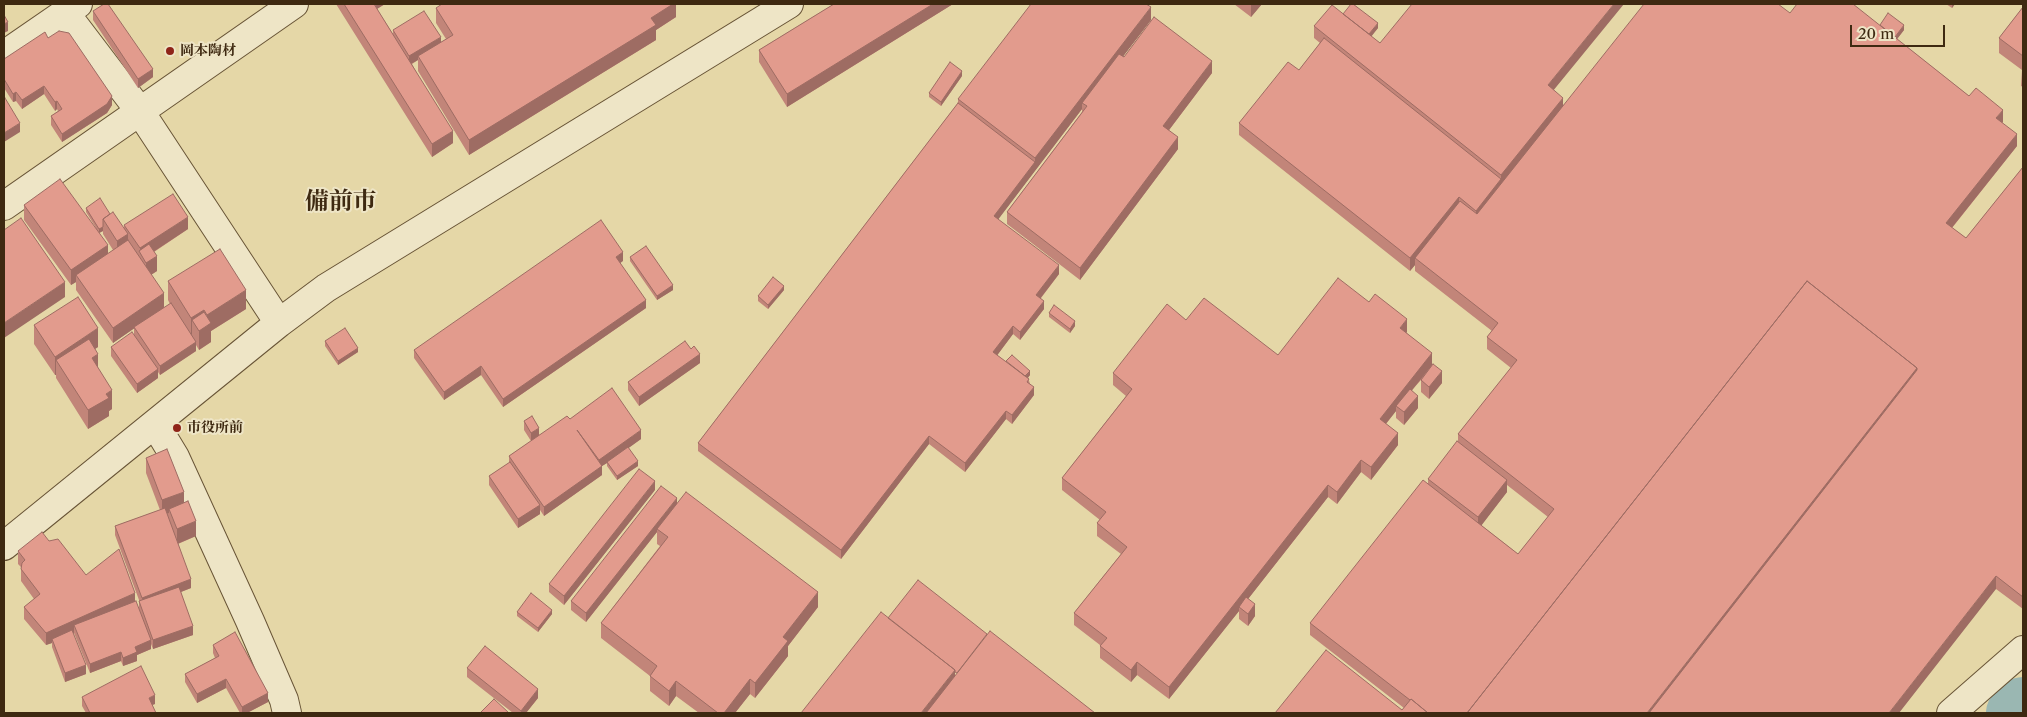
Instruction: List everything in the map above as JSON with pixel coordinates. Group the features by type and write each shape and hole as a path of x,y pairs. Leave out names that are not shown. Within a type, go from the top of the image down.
{"street":[{"path":"4,206 139,110 294,4"},
{"path":"4,546 279,323 326,288 789,4"},
{"path":"4,54 72,9 279,323"},
{"path":"155,424 175,457 250,621 284,700 287,713"},
{"path":"1951,713 2023,650"}],"building":[{"path":"104,4 108,4 153,69 138,79 93,11"},
{"path":"344,4 374,4 453,131 432,144"},
{"path":"442,4 673,4 651,18 656,25 469,140 418,56 453,35 436,8"},
{"path":"834,4 933,4 787,94 759,50"},
{"path":"1031,4 1146,4 1151,7 1035,158 958,99"},
{"path":"1351,4 1378,23 1369,34 1343,14"},
{"path":"1412,4 1614,4 1548,85 1563,98 1501,175 1314,26 1332,5 1380,43"},
{"path":"1644,4 1778,4 1790,13 1797,4 1853,4 1969,96 1976,88 2003,110 1996,118 2017,134 1946,223 1966,238 2023,167 2023,597 1996,576 1889,713 1649,713 1917,370 1917,368 1807,281 1467,713 1428,713 1310,623 1423,480 1518,554 1554,509 1458,434 1517,360 1487,337 1498,323 1415,258 1460,201 1477,214"},
{"path":"2023,7 2023,56 1999,38"},
{"path":"424,11 441,37 409,56 393,30"},
{"path":"1888,13 1904,25 1895,37 1880,25"},
{"path":"4,15 8,22 4,24"},
{"path":"1154,17 1212,61 1163,126 1178,137 1080,268 1007,212 1087,106 1082,103 1119,54 1124,57"},
{"path":"59,31 69,33 112,96 107,104 62,134 51,116 62,109 44,86 22,100 16,92 13,94 4,79 4,59 45,32 48,38"},
{"path":"1324,38 1501,179 1476,211 1459,197 1410,258 1239,123 1288,62 1299,70"},
{"path":"950,62 962,71 941,102 929,93"},
{"path":"4,99 20,123 4,133"},
{"path":"958,103 1035,162 994,216 1059,265 1036,295 1044,301 1020,332 1013,326 993,352 1029,379 1027,382 1034,387 1012,415 1006,411 965,463 929,436 841,550 698,443"},
{"path":"60,179 108,245 71,270 24,205"},
{"path":"173,194 188,217 140,248 124,225"},
{"path":"100,198 110,214 103,219 103,227 99,229 86,208"},
{"path":"113,212 128,234 117,241 103,219"},
{"path":"21,218 65,282 4,323 4,230"},
{"path":"601,220 623,252 616,257 646,300 503,399 481,366 444,392 414,350"},
{"path":"128,240 164,293 113,328 76,275"},
{"path":"149,244 157,256 146,263 139,251"},
{"path":"646,246 673,285 657,296 630,257"},
{"path":"220,249 246,290 207,315 204,310 191,318 168,281"},
{"path":"773,277 784,286 768,305 758,296"},
{"path":"1338,278 1369,302 1375,294 1407,319 1400,328 1432,353 1380,419 1398,433 1371,467 1361,460 1337,492 1328,485 1169,687 1137,662 1131,670 1100,646 1107,638 1074,613 1127,547 1097,523 1106,512 1062,478 1132,389 1113,373 1167,304 1186,320 1204,298 1278,355"},
{"path":"1807,281 1917,368 1647,713 1467,713"},
{"path":"78,297 98,328 55,357 34,325"},
{"path":"171,303 196,342 160,366 134,327"},
{"path":"1054,305 1075,321 1070,329 1049,313"},
{"path":"204,312 211,323 199,331 192,320"},
{"path":"345,328 358,348 338,361 325,341"},
{"path":"132,332 158,369 137,384 111,347"},
{"path":"89,339 98,354 92,358 112,390 106,394 109,398 88,410 56,360"},
{"path":"685,341 691,349 694,346 700,354 639,397 628,382"},
{"path":"1012,355 1030,371 1025,376 1006,361"},
{"path":"1433,364 1442,371 1429,387 1421,380"},
{"path":"612,388 641,430 599,460 577,430 602,466 544,507 509,456 567,416 570,419"},
{"path":"1410,389 1418,396 1404,412 1396,406"},
{"path":"532,416 539,428 531,433 524,421"},
{"path":"1457,441 1507,480 1478,517 1428,479"},
{"path":"628,447 638,461 617,476 607,462"},
{"path":"167,449 184,492 162,500 146,458"},
{"path":"510,462 540,505 518,519 489,476"},
{"path":"639,469 655,481 564,596 549,584"},
{"path":"661,486 677,498 586,613 571,601"},
{"path":"686,492 818,592 783,637 788,641 755,683 750,679 724,713 718,713 676,681 669,691 650,676 657,666 601,623 668,537 657,529"},
{"path":"188,501 196,521 177,529 169,509"},
{"path":"165,508 191,579 142,598 115,526"},
{"path":"42,532 49,541 58,539 86,575 119,549 135,593 46,633 24,607 40,594 21,569 22,563 25,560 18,551"},
{"path":"918,580 987,634 957,673 888,618"},
{"path":"179,587 193,626 153,640 139,601"},
{"path":"531,593 552,610 538,628 517,612"},
{"path":"1246,597 1255,604 1248,614 1239,607"},
{"path":"136,601 151,640 135,647 137,652 123,658 121,652 90,664 74,625"},
{"path":"881,612 955,670 921,713 801,713"},
{"path":"72,630 86,665 65,673 52,639"},
{"path":"990,631 1095,713 926,713"},
{"path":"235,632 268,693 242,707 226,679 197,694 185,674 219,656 213,645"},
{"path":"485,646 538,689 521,711 467,668"},
{"path":"1326,650 1402,710 1411,699 1428,713 1275,713"},
{"path":"141,666 155,695 149,698 156,713 90,713 82,697"},
{"path":"494,699 509,713 480,713"}],"waterway":[{"path":"2015,713 2023,706"}],"place":[{"name":"岡本陶材","path":"170,51"},
{"name":"市役所前","path":"177,428"}],"district":[{"name":"備前市","path":"341,202"}]}
